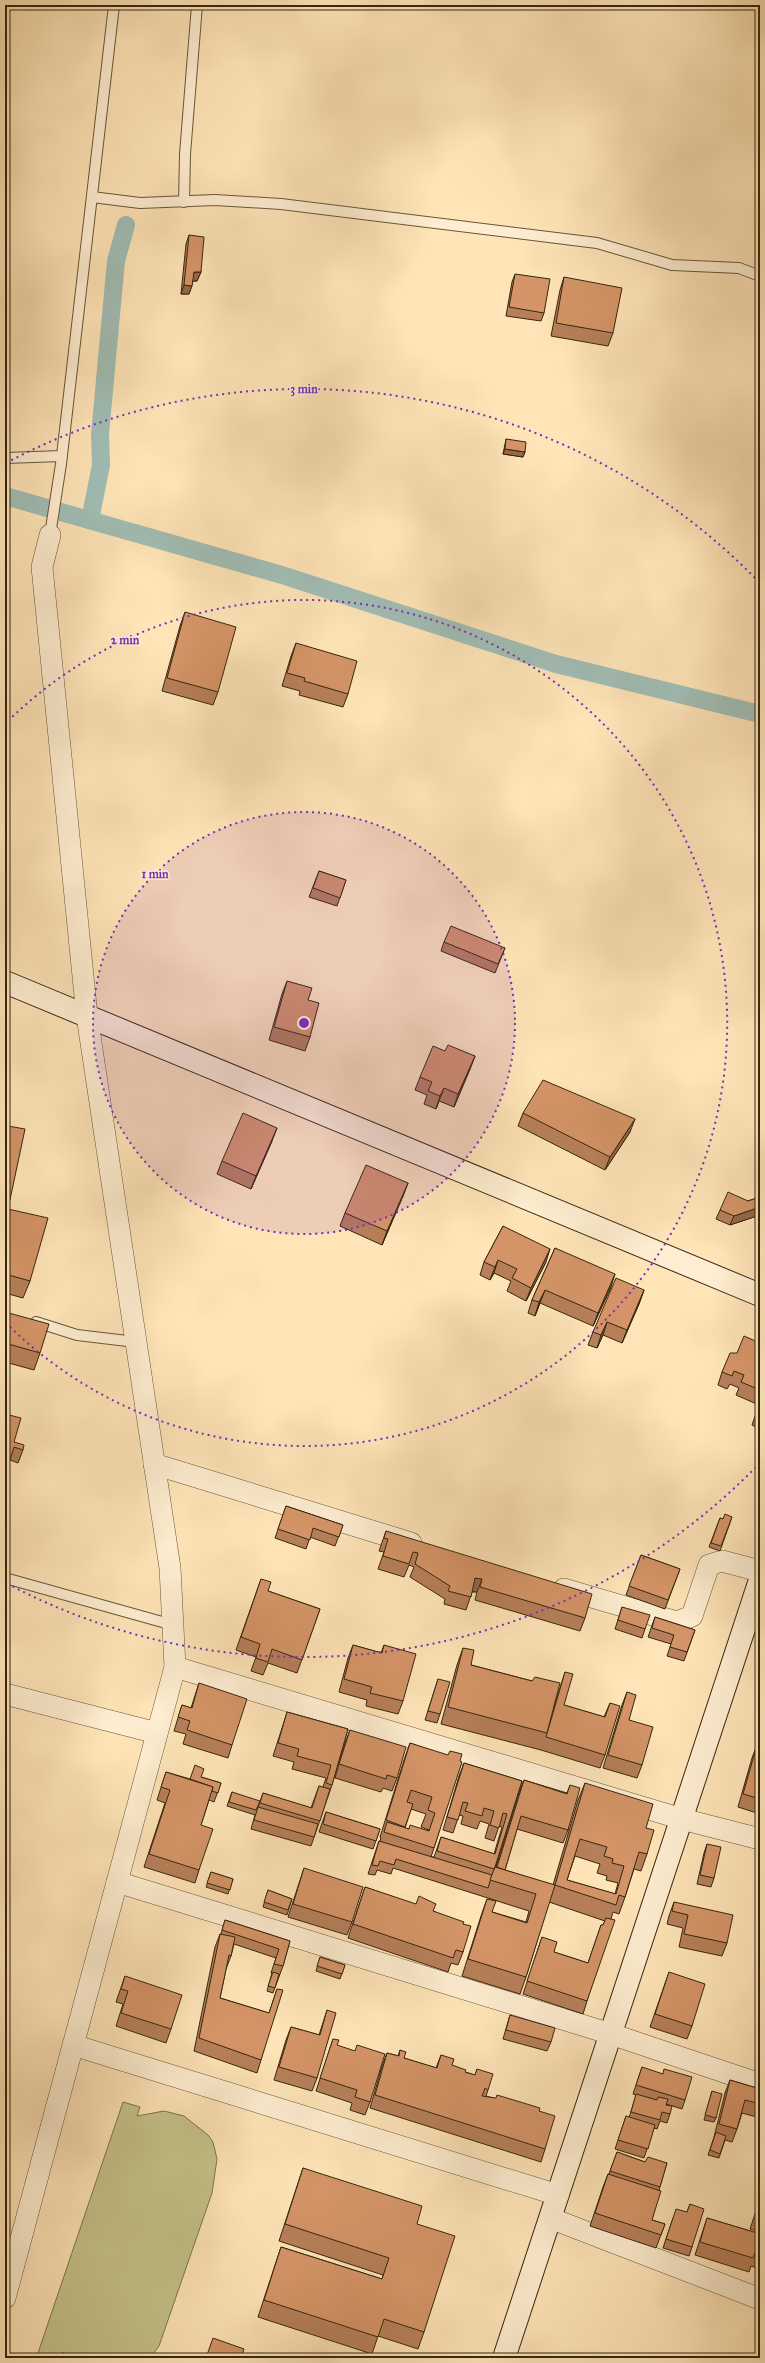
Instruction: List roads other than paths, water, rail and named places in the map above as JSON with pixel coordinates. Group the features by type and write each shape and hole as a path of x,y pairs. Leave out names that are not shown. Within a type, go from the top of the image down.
{"main road":[{"path":"5,982 760,1295"},
{"path":"504,2358 760,1580"}],"street":[{"path":"5,2298 175,1667 170,1568 87,1016 42,567 50,535"},
{"path":"154,1464 429,1549"},
{"path":"549,1584 677,1622 692,1616 709,1565 722,1561 760,1571"},
{"path":"175,1667 682,1819 760,1839"},
{"path":"5,1694 157,1733"},
{"path":"117,1882 611,2034 760,2084"},
{"path":"73,2045 558,2195"},
{"path":"550,2218 760,2299"}],"lane":[{"path":"50,535 62,460 114,5"},
{"path":"184,202 185,154 197,5"},
{"path":"92,197 140,203 215,200 281,204 597,243 672,265 739,268 760,276"},
{"path":"5,458 62,460"},
{"path":"27,1320 77,1335 136,1342"},
{"path":"5,1578 173,1625"}],"waterway":[{"path":"90,520 101,465 100,434 116,261 126,225"},
{"path":"5,496 282,575 556,664 760,714"}]}
